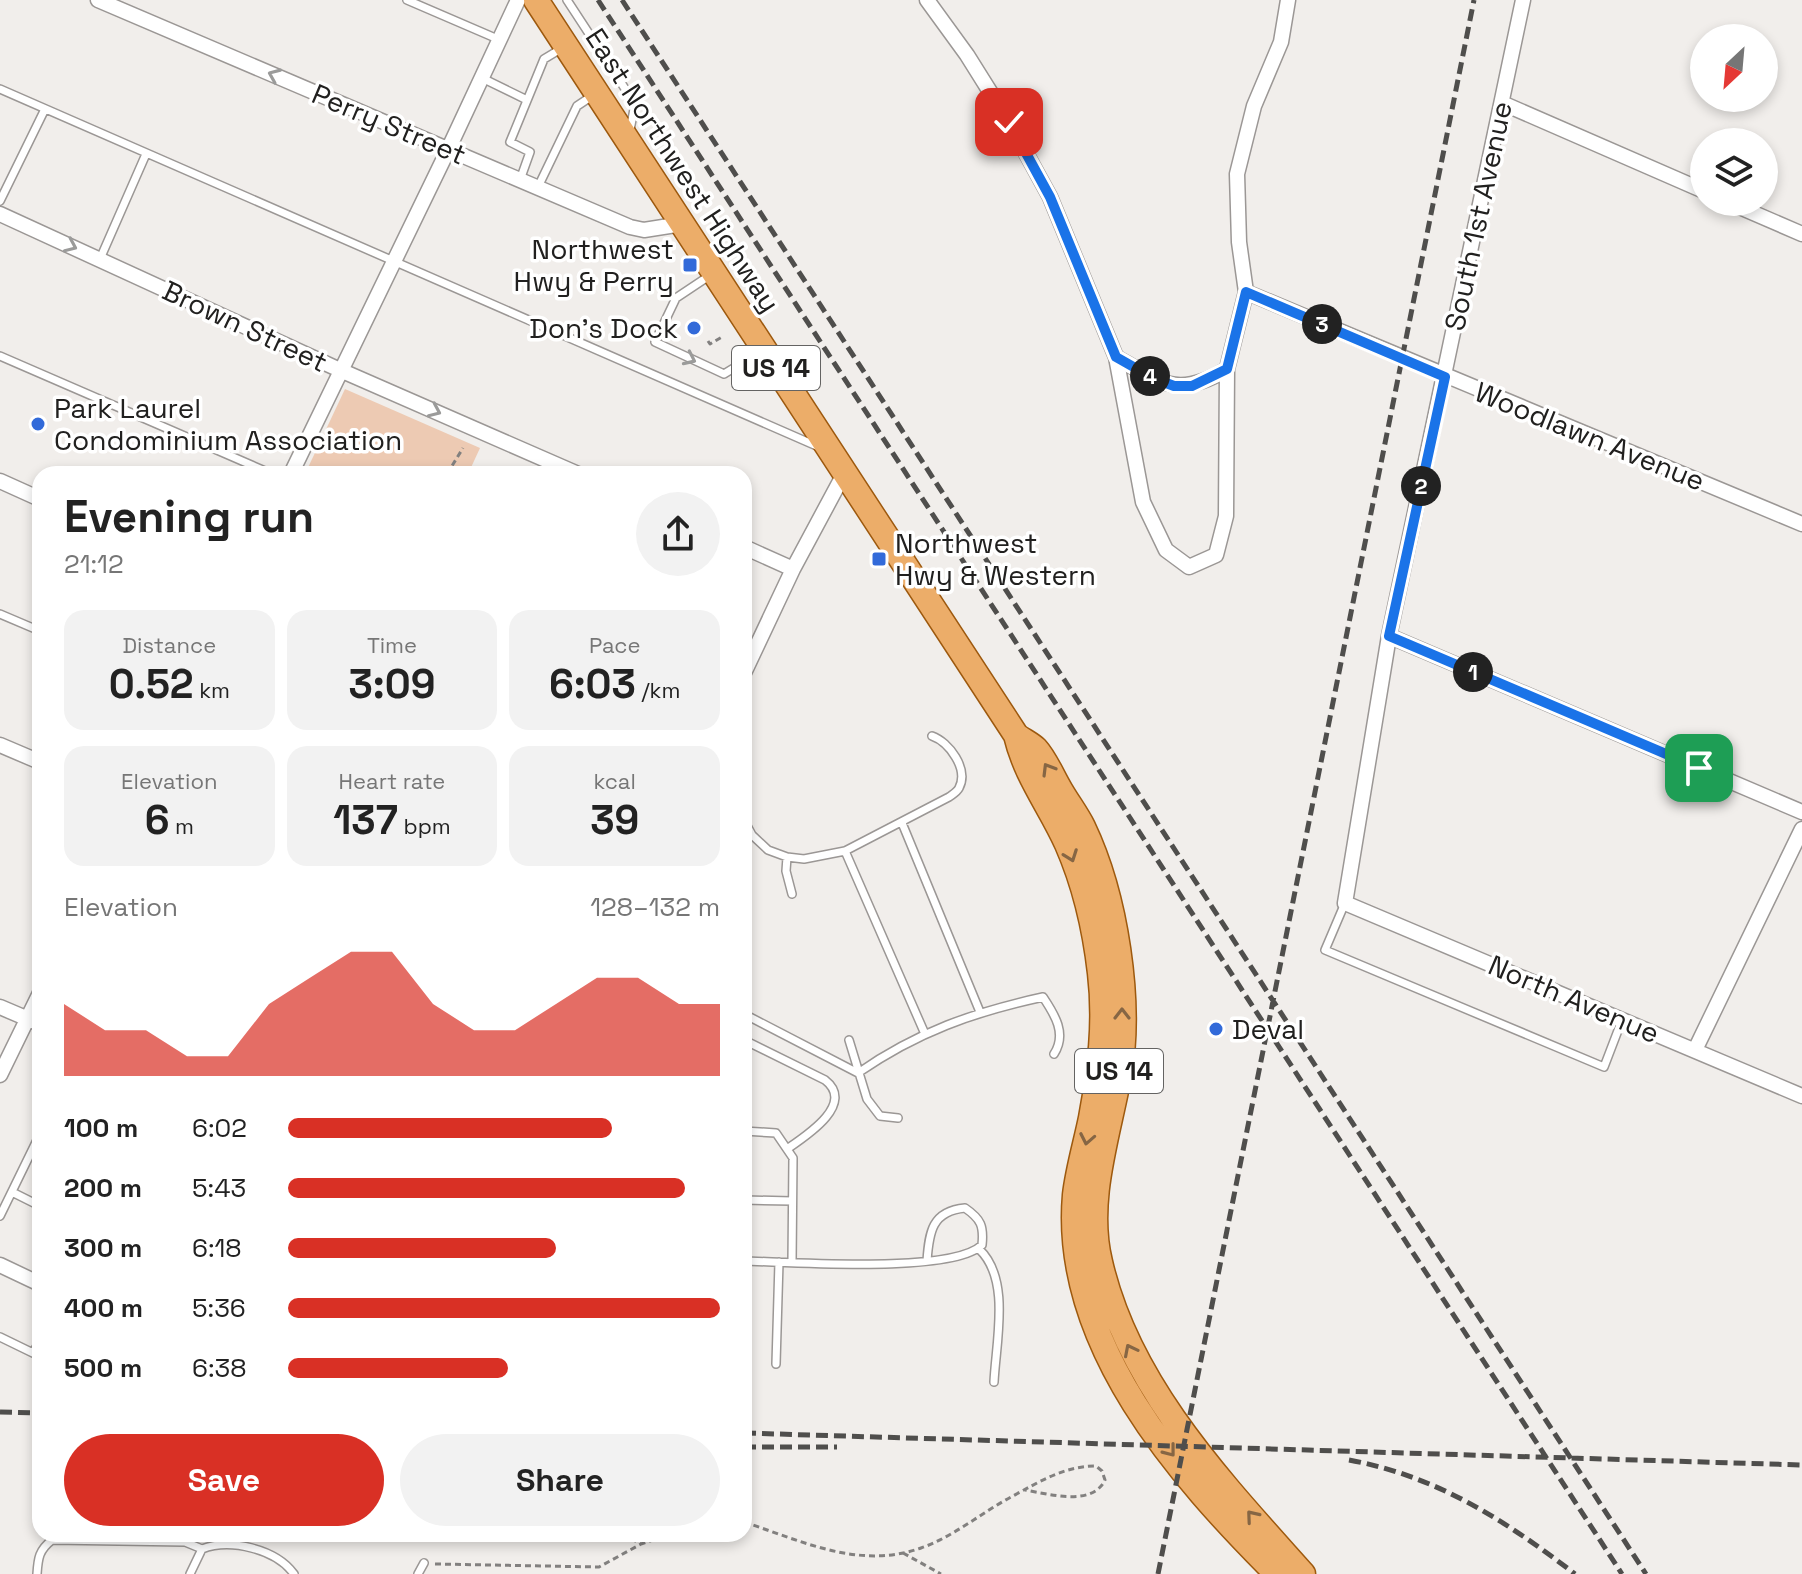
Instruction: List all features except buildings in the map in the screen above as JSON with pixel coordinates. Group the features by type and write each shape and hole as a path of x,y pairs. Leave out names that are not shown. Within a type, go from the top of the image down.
{"main road":[{"name":"East Northwest Highway","path":"536,0 1016,735 1022,762 1067,844 1090,909 1100,971 1104,1019 1101,1055 1075,1194 1080,1270 1094,1327 1116,1375 1150,1425 1217,1510 1277,1574"},
{"name":"East Northwest Highway","path":"1016,735 1036,749 1083,827 1105,891 1120,949 1122,1045 1099,1176 1096,1223 1099,1259 1113,1312 1157,1397 1303,1574"}],"street":[{"name":"Perry Street","path":"98,0 537,188 644,230 682,224"},
{"path":"295,466 518,0"},
{"path":"927,0 975,68 1050,197 1116,357 1143,502 1166,550 1189,567 1216,555 1226,516 1227,369 1246,292 1239,242 1237,174 1254,106 1281,42 1288,0"},
{"name":"South 1st Avenue","path":"1345,903 1389,636 1523,0"},
{"path":"1502,103 1690,185"},
{"name":"Brown Street","path":"0,214 340,370 560,466"},
{"path":"1760,216 1802,234"},
{"name":"Woodlawn Avenue","path":"1246,292 1802,524"},
{"path":"1116,357 1174,386 1192,386 1227,369"},
{"path":"752,656 838,463"},
{"path":"0,481 32,495"},
{"path":"752,551 793,569"},
{"path":"1389,636 1802,812"},
{"path":"0,745 32,759"},
{"path":"1695,1050 1802,829"},
{"name":"North Avenue","path":"1345,903 1802,1096"},
{"path":"0,1007 32,1020"},
{"path":"0,1075 32,1024"},
{"path":"0,1265 32,1280"}],"lane":[{"path":"407,0 500,40"},
{"path":"567,0 635,104 628,140"},
{"path":"520,180 530,152 510,142 544,59 566,46"},
{"path":"482,78 527,100"},
{"path":"0,89 838,463"},
{"path":"537,188 577,106 597,92"},
{"path":"0,201 45,109"},
{"path":"100,259 146,154"},
{"path":"714,272 676,298 655,342 724,374 764,349"},
{"path":"0,356 254,466"},
{"path":"0,614 32,628"},
{"path":"752,835 768,850 804,859 845,851 865,838 902,823 949,797 959,788 961,775 954,753 943,740 932,736"},
{"path":"902,823 980,1012"},
{"path":"845,851 925,1034"},
{"path":"787,857 786,871 792,894"},
{"path":"1345,903 1325,950 1604,1067 1622,1020"},
{"path":"858,1073 896,1047 925,1034 980,1012 1043,997 1056,1016 1061,1037 1054,1054"},
{"path":"752,1018 858,1073"},
{"path":"849,1040 867,1099 880,1116 898,1118"},
{"path":"752,1044 834,1087 834,1102 824,1121 787,1149"},
{"path":"752,1132 776,1133 793,1158 792,1262"},
{"path":"0,1216 32,1151"},
{"path":"12,1192 32,1202"},
{"path":"752,1200 792,1201"},
{"path":"752,1261 916,1264 974,1253 982,1245 980,1218 965,1208 952,1209 937,1220 931,1231 927,1261"},
{"path":"979,1249 995,1270 999,1287 994,1382"},
{"path":"776,1364 779,1262"},
{"path":"0,1337 32,1353"},
{"path":"37,1574 38,1556 42,1547 49,1542"},
{"path":"185,1542 202,1549 216,1544 237,1543 286,1563 294,1574"},
{"path":"190,1574 202,1549"},
{"path":"418,1574 424,1563"}],"path":[{"path":"708,341 710,344 722,337"},
{"path":"452,466 463,448"},
{"path":"752,1525 840,1554 886,1556 922,1548 951,1534 1025,1490 1061,1471 1096,1466 1105,1480 1100,1490 1092,1495 1025,1490"},
{"path":"637,1542 641,1544"},
{"path":"424,1563 476,1567 599,1567 647,1542"},
{"path":"903,1553 941,1574"}],"shaded area":[{"path":"345,389 480,448 472,466 309,466"}],"railway":[{"path":"598,0 1622,1574"},
{"path":"622,0 1646,1574"},
{"path":"1158,1574 1474,0"},
{"path":"0,1412 32,1413"},
{"path":"752,1433 1802,1465"},
{"path":"752,1447 837,1447"},
{"path":"1349,1460 1412,1477 1469,1503 1523,1536 1575,1574"}],"place":[{"name":"Northwest Hwy & Perry","path":"690,265"},
{"name":"Don's Dock","path":"694,328"},
{"name":"Park Laurel Condominium Association","path":"38,424"},
{"name":"Northwest Hwy & Western","path":"879,559"},
{"name":"Deval","path":"1216,1029"}],"route":[{"path":"1009,122 1050,197 1116,357 1174,386 1192,386 1210,379 1227,369 1246,292 1445,377 1389,636 1699,768"}]}
